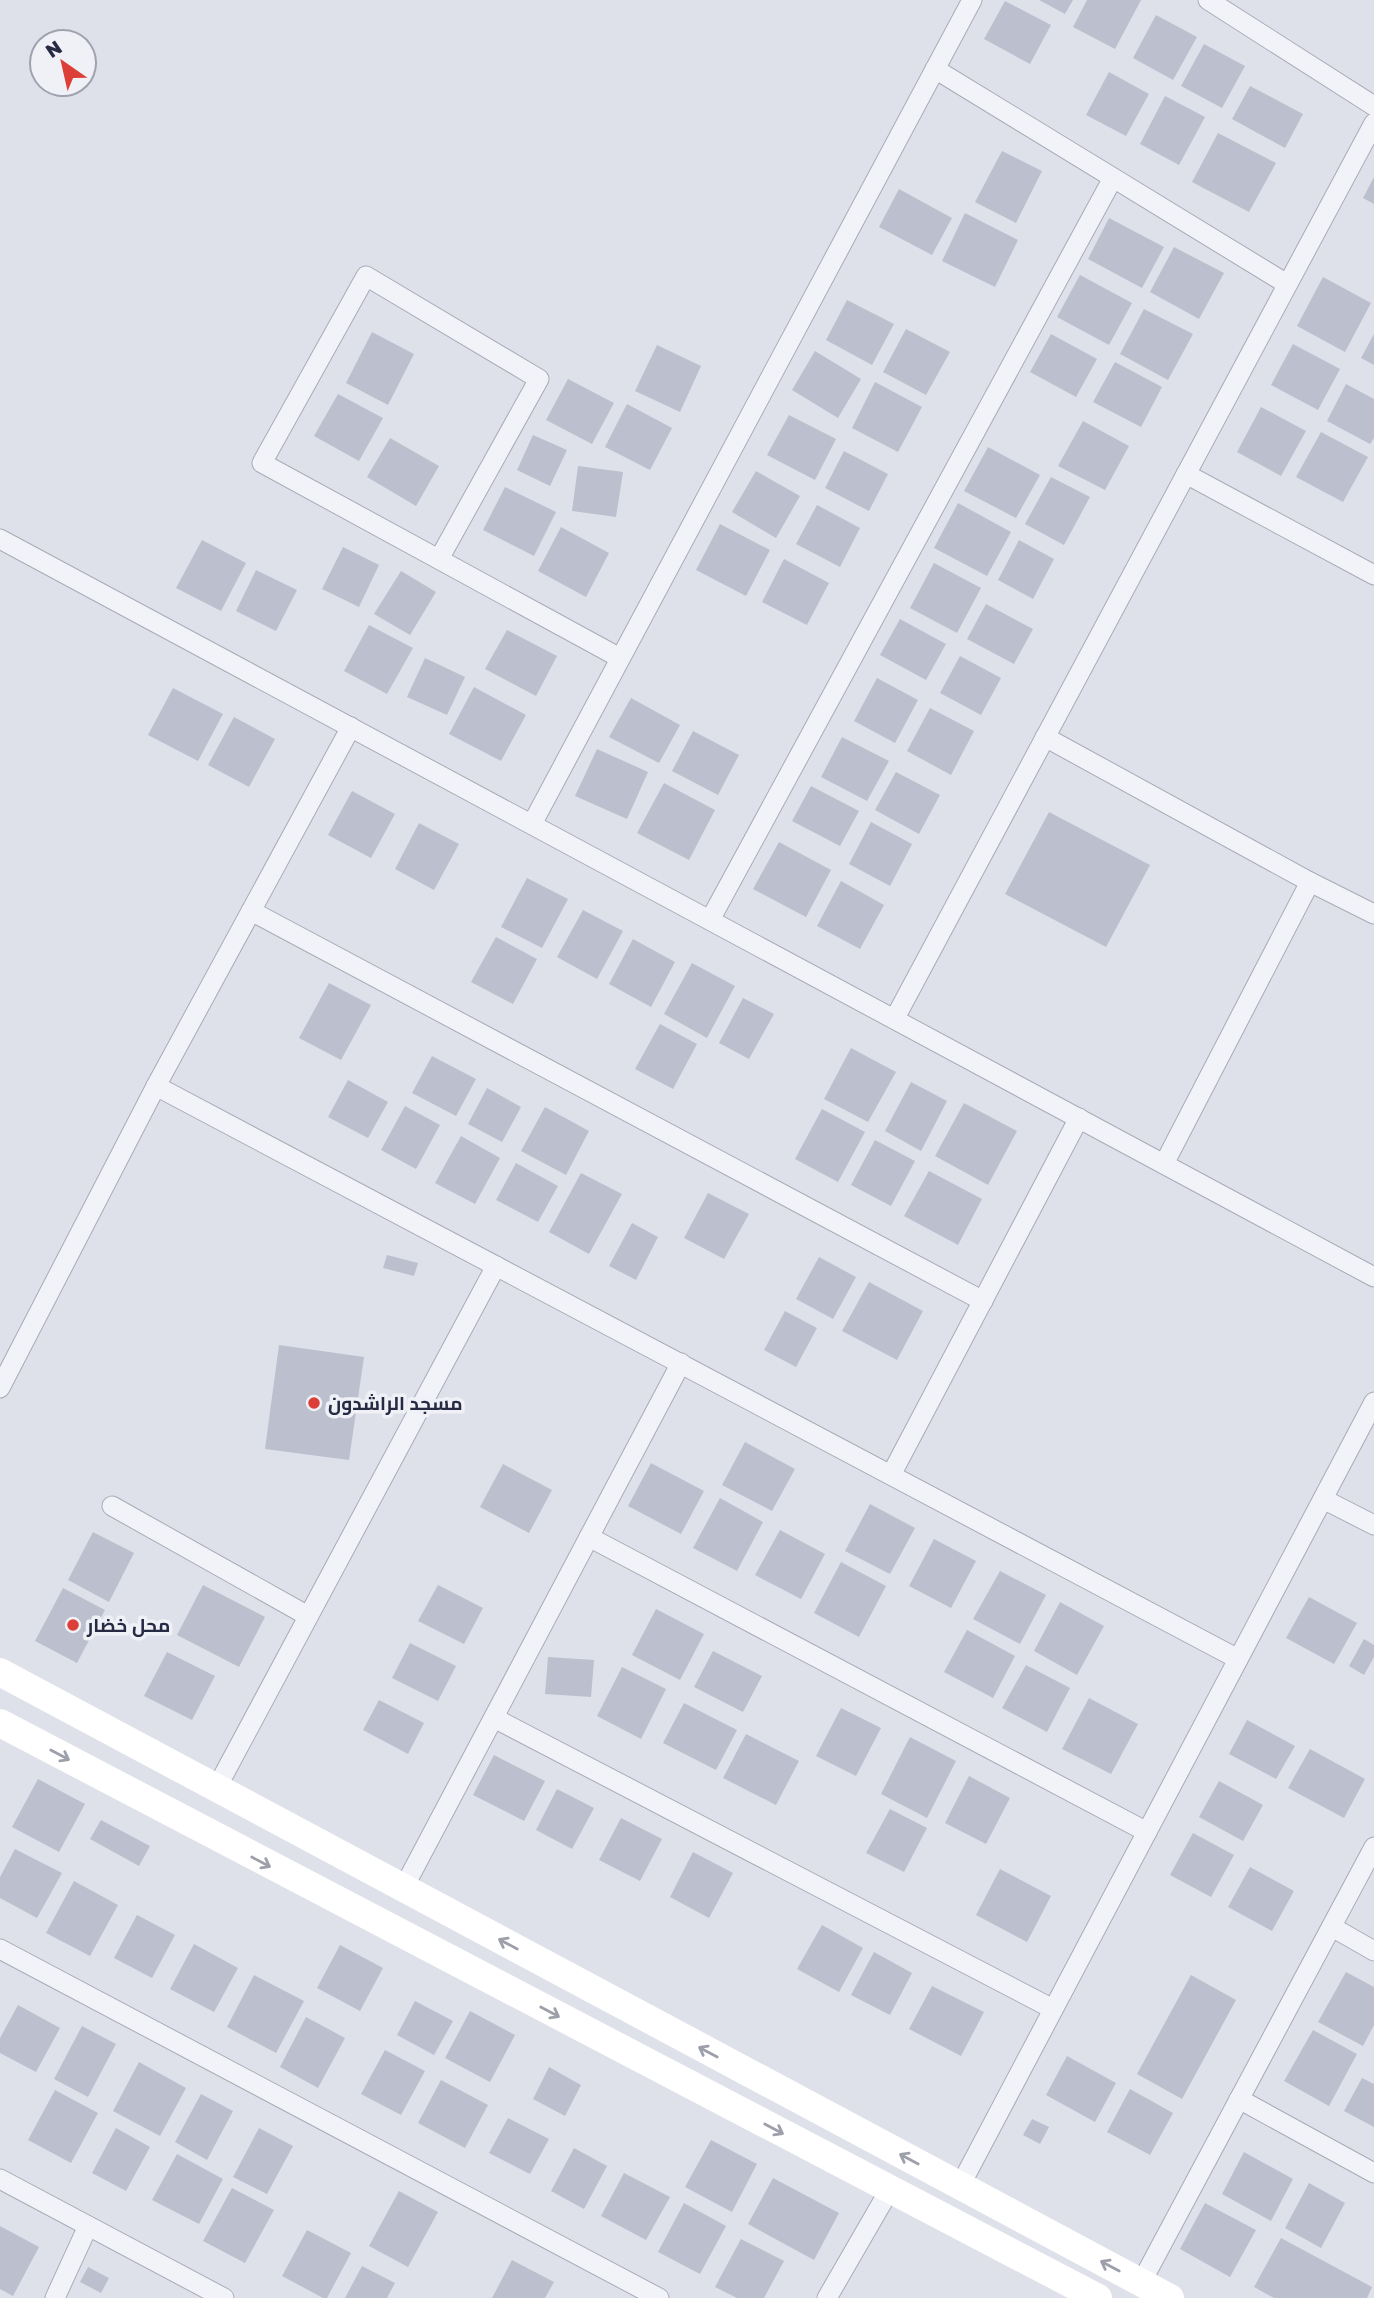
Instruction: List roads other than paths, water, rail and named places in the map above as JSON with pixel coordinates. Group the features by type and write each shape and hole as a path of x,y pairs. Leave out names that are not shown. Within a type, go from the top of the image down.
{"street":[{"path":"532,824 972,0"},
{"path":"1208,0 1374,106"},
{"path":"935,69 1287,284"},
{"path":"895,1018 1374,123"},
{"path":"710,920 1114,178"},
{"path":"439,559 539,379 366,276 262,463 620,658"},
{"path":"1186,474 1371,568"},
{"path":"0,539 1374,1277"},
{"path":"0,1388 156,1086 351,727"},
{"path":"1045,737 1310,882 1374,914"},
{"path":"1164,1164 1310,882"},
{"path":"251,912 983,1301"},
{"path":"156,1086 1238,1659"},
{"path":"891,1475 1079,1118"},
{"path":"216,1788 496,1266"},
{"path":"403,1889 681,1363"},
{"path":"960,2186 1374,1402"},
{"path":"1323,1499 1374,1525"},
{"path":"112,1506 308,1616"},
{"path":"589,1537 1147,1832"},
{"path":"0,1672 1170,2298"},
{"path":"494,1718 1053,2009"},
{"path":"0,1723 890,2189 1066,2291 1098,2298"},
{"path":"1141,2283 1374,1847"},
{"path":"1332,1927 1374,1951"},
{"path":"0,1949 659,2298"},
{"path":"1239,2099 1374,2174"},
{"path":"0,2179 224,2298"},
{"path":"827,2298 890,2189"},
{"path":"55,2298 88,2226"}],"place":[{"name":"مسجد الراشدون","path":"314,1403"},
{"name":"محل خضار","path":"73,1625"}]}
